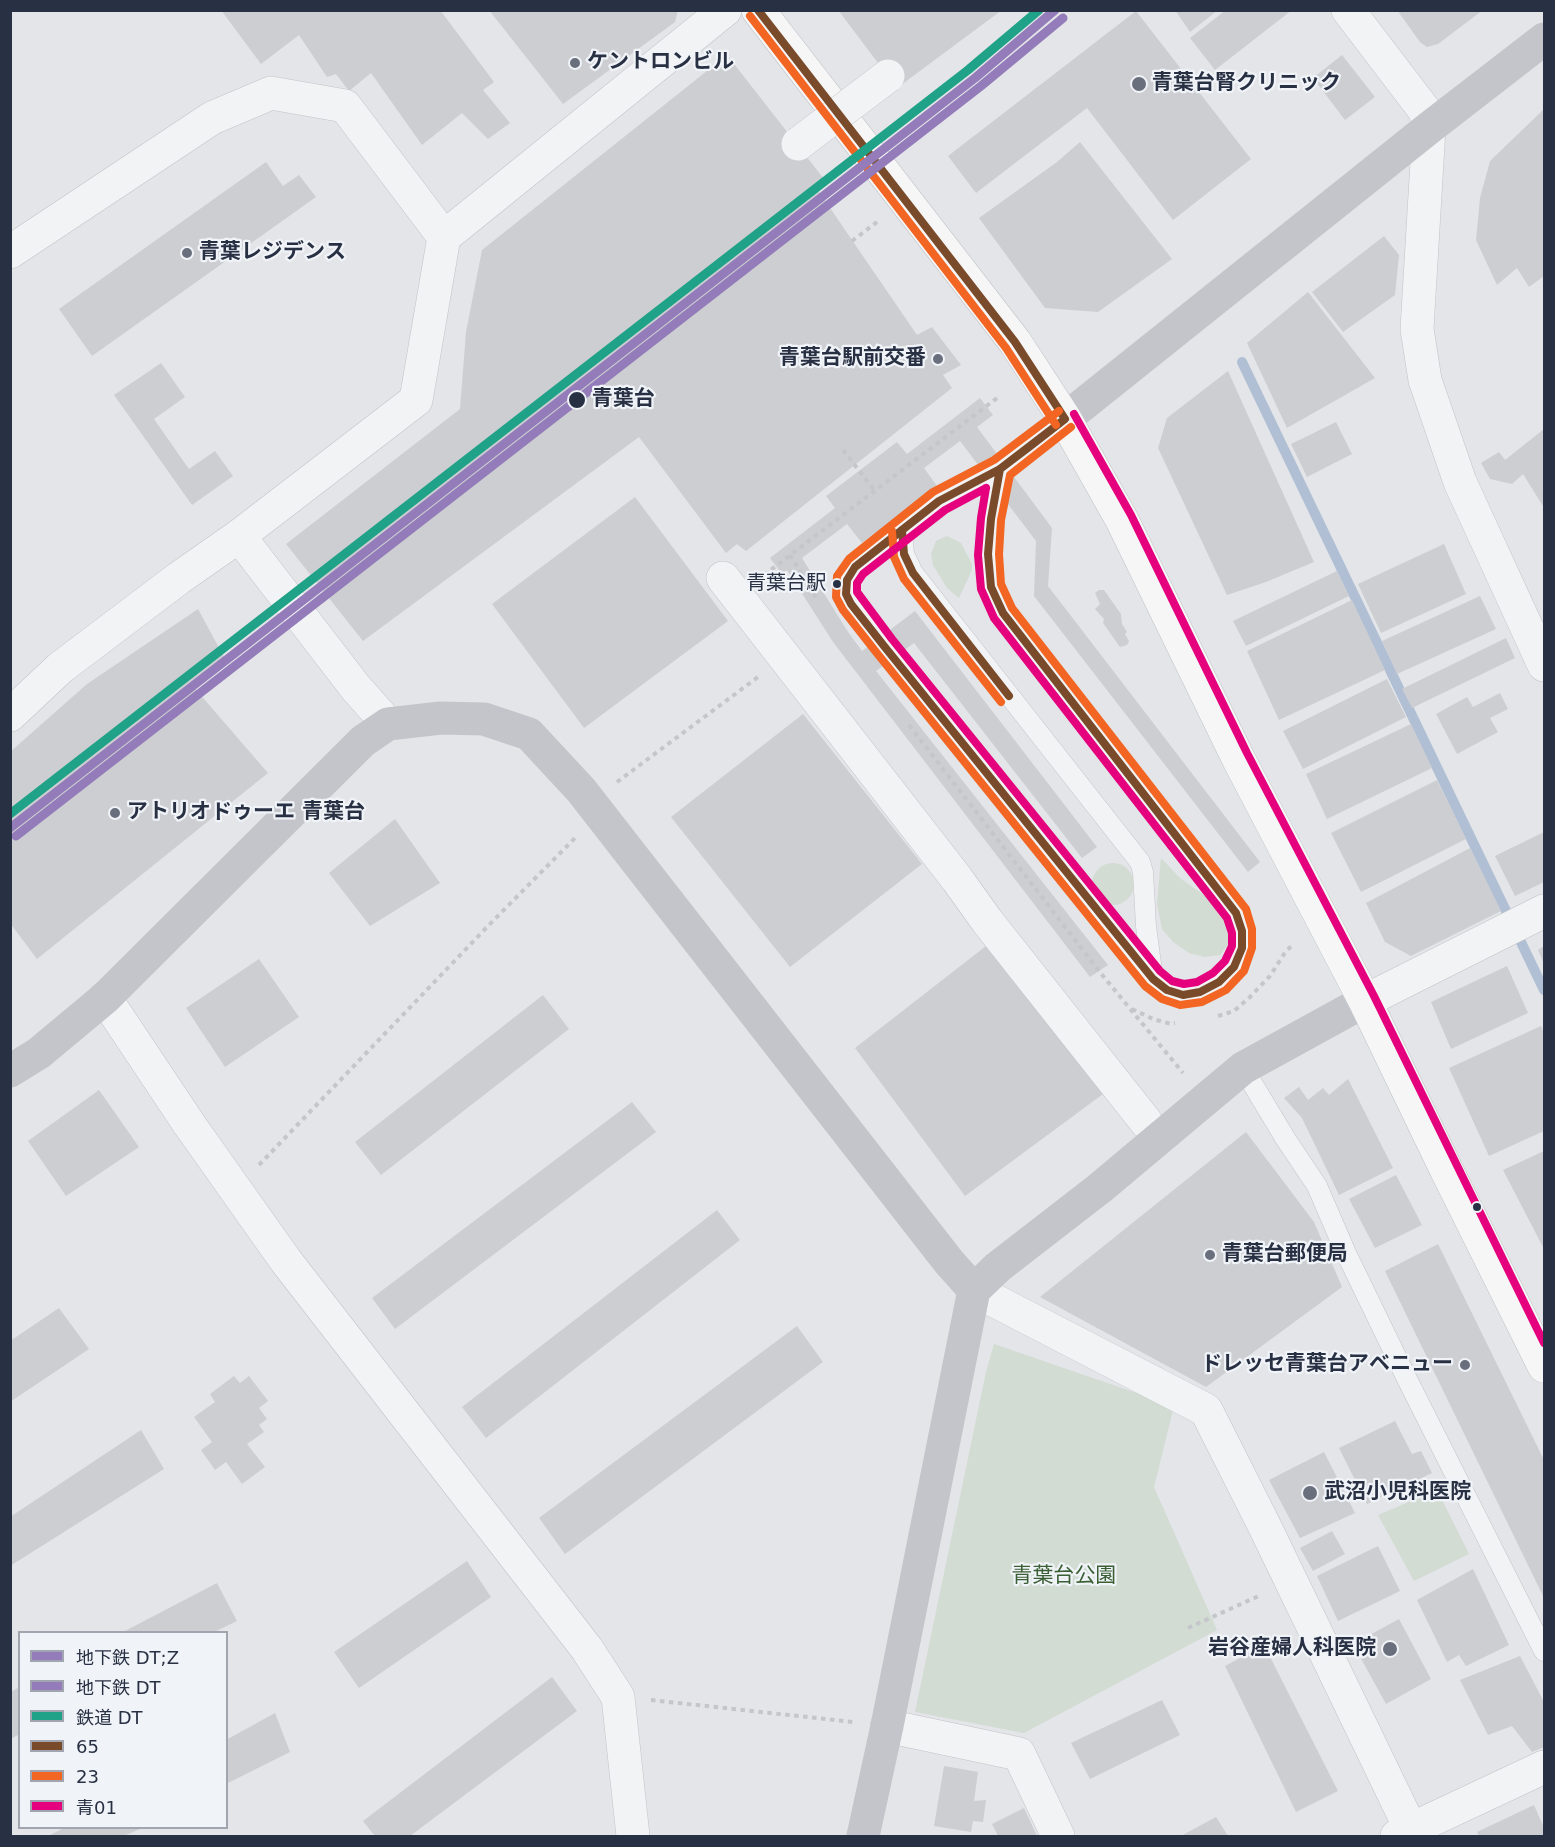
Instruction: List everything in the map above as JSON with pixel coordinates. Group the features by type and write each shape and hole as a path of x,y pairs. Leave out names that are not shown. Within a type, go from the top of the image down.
{"main road":[{"path":"758,10 1015,342 1065,419 1122,520 1238,758 1365,1001 1545,1366"}],"street":[{"path":"10,716 60,668 179,578 246,544 416,400 444,237 725,10"},
{"path":"1348,10 1425,111 1429,128 1417,329 1425,380 1460,482 1545,666"},
{"path":"1065,419 1429,128 1545,39"},
{"path":"798,144 888,76"},
{"path":"10,252 212,118 271,93 345,106 444,237"},
{"path":"246,544 356,688 388,724"},
{"path":"730,587 957,879 987,921 1146,1122"},
{"path":"10,1071 39,1053 105,998 363,741 388,724 441,718 484,719 529,734 592,805 949,1263 974,1290 1206,1410 1291,1581 1407,1834 1545,1767"},
{"path":"863,1836 875,1724 974,1290 1243,1068 1365,1001 1524,922"},
{"path":"105,998 189,1124 293,1270 587,1649 618,1696 633,1836"},
{"path":"875,1724 1019,1754 1058,1836"}],"lane":[{"path":"1000,469 991,519 988,554 991,587 1003,614 1236,912 1242,930 1242,948 1234,967 1219,982 1200,992 1183,995 1167,990 1153,979 851,604 846,594 847,580 855,567 939,501 1000,469 1065,419"},
{"path":"902,530 904,554 913,573 1140,861 1153,979"},
{"path":"1243,1068 1317,1186 1345,1251 1408,1381 1545,1651"}],"path":[{"path":"852,241 877,222"},
{"path":"730,587 790,555 997,398"},
{"path":"843,450 875,490"},
{"path":"790,555 819,602"},
{"path":"608,788 785,657"},
{"path":"902,716 1099,971 1184,1074"},
{"path":"236,1189 580,833"},
{"path":"1188,1628 1291,1581"},
{"path":"618,1696 875,1724"}],"green space":[{"path":"947,536 961,543 972,564 972,570 959,598 947,588 933,565 931,554 936,541"},
{"path":"1161,858 1180,878 1222,908 1228,919 1230,932 1229,943 1220,955 1205,957 1189,953 1173,942 1162,929 1157,904"},
{"path":"1113,863 1121,864 1128,869 1133,876 1133,892 1128,899 1121,904 1113,905 1105,904 1098,899 1093,892 1092,884 1093,876 1098,869 1105,864"},
{"name":"青葉台公園","path":"994,1344 1174,1406 1154,1487 1217,1630 1024,1733 915,1712 986,1372"},
{"path":"1437,1490 1469,1554 1414,1581 1378,1515"}],"building":[{"path":"221,10 440,10 494,82 483,90 510,123 488,139 462,113 422,145 371,73 349,91 336,74 327,77 299,35 261,64"},
{"name":"ケントロンビル","path":"489,10 678,10 675,22 563,104"},
{"path":"838,10 1002,10 897,88"},
{"path":"1175,10 1218,10 1190,32"},
{"path":"1226,10 1292,10 1215,70 1190,38"},
{"path":"1397,10 1483,10 1438,44 1427,47 1420,42"},
{"path":"1136,11 1251,159 1173,220 1087,108 976,193 948,156"},
{"path":"727,55 824,179 815,186 917,335 932,327 961,365 943,375 952,388 746,551 737,544 726,553 639,437 363,641 286,544 460,409 466,332 482,250"},
{"path":"1342,55 1375,97 1345,120 1313,78"},
{"path":"1544,109 1544,276 1529,287 1517,268 1497,285 1476,240 1480,198 1490,161"},
{"path":"1080,142 1172,259 1098,312 1045,308 979,218 1057,162"},
{"name":"青葉レジデンス","path":"266,162 283,186 299,175 316,197 92,356 59,309"},
{"path":"1384,236 1399,255 1395,295 1343,332 1312,292"},
{"path":"1308,292 1375,378 1287,428 1247,343"},
{"path":"161,363 185,397 154,419 189,469 215,451 233,476 192,505 114,395"},
{"path":"1228,371 1314,562 1227,595 1158,448 1167,418"},
{"path":"980,398 993,415 977,427 1052,528 1048,586 1260,862 1248,872 1034,596 1036,541 960,441 924,468 937,486 862,543 847,524 802,558 862,651 915,611 1097,847 1082,858 914,643 876,671 1108,965 1090,977 833,642 787,570 782,574 770,558 835,508 826,496 897,442 907,454"},
{"path":"1336,422 1352,454 1307,477 1291,444"},
{"path":"1544,429 1543,506 1523,474 1512,484 1490,479 1481,463 1499,452 1505,460"},
{"path":"635,497 728,621 584,728 492,604"},
{"path":"1444,544 1466,594 1381,633 1358,584"},
{"path":"1337,571 1349,596 1246,646 1233,621"},
{"path":"1104,590 1121,614 1122,624 1129,641 1127,645 1120,647 1103,623 1104,619 1095,609 1100,604 1095,593"},
{"path":"1480,596 1496,629 1397,674 1382,641"},
{"path":"1352,600 1385,670 1279,720 1247,651"},
{"name":"アトリオドゥーエ 青葉台","path":"198,609 224,657 191,684 268,773 37,959 10,923 10,752 87,684"},
{"path":"1506,638 1515,658 1412,708 1402,689"},
{"path":"1387,679 1406,717 1303,769 1283,731"},
{"path":"1500,693 1508,709 1490,718 1498,732 1457,754 1436,714 1467,697 1473,707"},
{"path":"803,714 922,864 790,967 671,817"},
{"path":"1411,724 1432,768 1327,819 1306,774"},
{"path":"1437,780 1466,839 1361,892 1331,833"},
{"path":"395,819 440,883 370,926 329,873"},
{"path":"1544,832 1544,882 1515,896 1495,856"},
{"path":"1470,848 1501,911 1411,956 1385,942 1366,903"},
{"path":"986,946 1103,1094 965,1196 855,1048"},
{"path":"1544,946 1544,964 1538,950"},
{"path":"259,959 299,1017 225,1067 186,1008"},
{"path":"1507,966 1528,1013 1451,1049 1431,1002"},
{"path":"543,995 569,1029 381,1175 355,1142"},
{"path":"1541,1026 1544,1033 1544,1131 1489,1156 1449,1068"},
{"path":"1348,1079 1393,1168 1339,1195 1302,1118 1284,1098 1299,1087 1308,1100 1323,1088 1329,1095"},
{"path":"99,1090 139,1147 66,1196 28,1141"},
{"path":"632,1102 656,1132 395,1329 372,1298"},
{"name":"青葉台郵便局","path":"1246,1132 1314,1222 1342,1287 1206,1387 1040,1297"},
{"path":"1544,1151 1544,1249 1503,1170"},
{"path":"1396,1175 1422,1225 1375,1248 1349,1199"},
{"path":"717,1210 740,1240 486,1438 462,1407"},
{"name":"ドレッセ青葉台アベニュー","path":"1438,1244 1544,1460 1544,1598 1385,1271"},
{"path":"59,1308 89,1349 10,1402 10,1341"},
{"path":"797,1326 823,1362 565,1554 539,1518"},
{"path":"234,1376 240,1383 249,1376 268,1401 259,1408 267,1419 259,1425 264,1432 247,1444 265,1467 242,1484 226,1462 215,1470 201,1450 212,1442 194,1417 215,1402 210,1394"},
{"path":"1395,1421 1412,1454 1421,1451 1432,1473 1367,1504 1339,1448"},
{"path":"141,1430 164,1469 10,1566 10,1517"},
{"path":"1324,1452 1355,1513 1300,1538 1269,1480"},
{"path":"1332,1531 1345,1554 1313,1571 1300,1548"},
{"path":"1378,1546 1400,1591 1338,1621 1317,1576"},
{"path":"467,1561 491,1597 359,1688 334,1652"},
{"path":"1473,1569 1509,1645 1466,1666 1459,1655 1447,1662 1417,1600"},
{"path":"217,1583 237,1621 216,1631 125,1631"},
{"path":"1399,1619 1431,1679 1386,1704 1353,1644"},
{"path":"1264,1645 1338,1791 1296,1812 1225,1666"},
{"path":"1520,1656 1544,1702 1544,1747 1532,1752 1512,1726 1488,1735 1460,1680"},
{"path":"552,1677 577,1711 410,1836 375,1836 363,1821"},
{"path":"18,1688 18,1735 10,1739 10,1692"},
{"path":"1162,1700 1180,1735 1090,1779 1071,1743"},
{"path":"275,1713 290,1752 228,1783 228,1739"},
{"path":"944,1766 978,1772 974,1801 986,1800 983,1822 973,1821 971,1832 934,1826"},
{"path":"1534,1805 1544,1828 1544,1836 1479,1836 1477,1832"},
{"path":"1024,1808 1037,1836 998,1836 992,1824"},
{"path":"1216,1817 1228,1836 1181,1836"},
{"path":"62,1829 140,1829 124,1836 48,1836"}],"waterway":[{"path":"1242,362 1544,990"}],"metro line":[{"name":"DT;Z","path":"10,828 975,78 1055,10"},
{"name":"DT","path":"16,836 981,86 1063,18"}],"rail line":[{"name":"DT","path":"10,814 968,70 1039,10"}],"transit line":[{"name":"65","path":"758,10 1015,342 1065,419"},
{"name":"23","path":"750,16 1006,348 1056,425"},
{"name":"23","path":"1059,411 994,460 933,492 849,559 837,576 836,597 843,610 876,652 1145,986 1162,999 1180,1005 1202,1002 1226,990 1244,971 1252,948 1252,929 1246,909 1012,608 1001,584 999,554 1001,520 1010,475 1071,427"},
{"name":"青01","path":"1074,414 1131,515 1247,753 1374,996 1544,1343"},
{"name":"65","path":"1065,419 1029,447 1000,469 1065,419"},
{"name":"65","path":"1000,469 991,519 988,554 991,587 1003,613 1236,913 1242,931 1242,948 1234,967 1219,982 1200,992 1183,995 1167,990 1153,979 884,646 851,604 846,594 847,580 855,567 939,501 1000,469"},
{"name":"青01","path":"986,488 978,555 981,589 994,618 1227,918 1232,933 1232,946 1225,961 1213,973 1197,982 1184,984 1172,981 1160,971 892,639 857,592 857,583 863,574 945,510 986,488"},
{"name":"65","path":"902,530 904,554 913,573 1009,696"},
{"name":"23","path":"892,531 894,557 904,579 1001,702"}],"place":[{"name":"ケントロンビル","path":"575,63"},
{"name":"青葉台腎クリニック","path":"1139,84"},
{"name":"青葉レジデンス","path":"187,253"},
{"name":"青葉台駅前交番","path":"938,359"},
{"name":"青葉台","path":"577,400"},
{"name":"青葉台駅","path":"837,584"},
{"name":"アトリオドゥーエ 青葉台","path":"115,813"},
{"name":"青葉台郵便局","path":"1210,1255"},
{"name":"ドレッセ青葉台アベニュー","path":"1465,1365"},
{"name":"武沼小児科医院","path":"1310,1493"},
{"name":"岩谷産婦人科医院","path":"1390,1649"}]}
